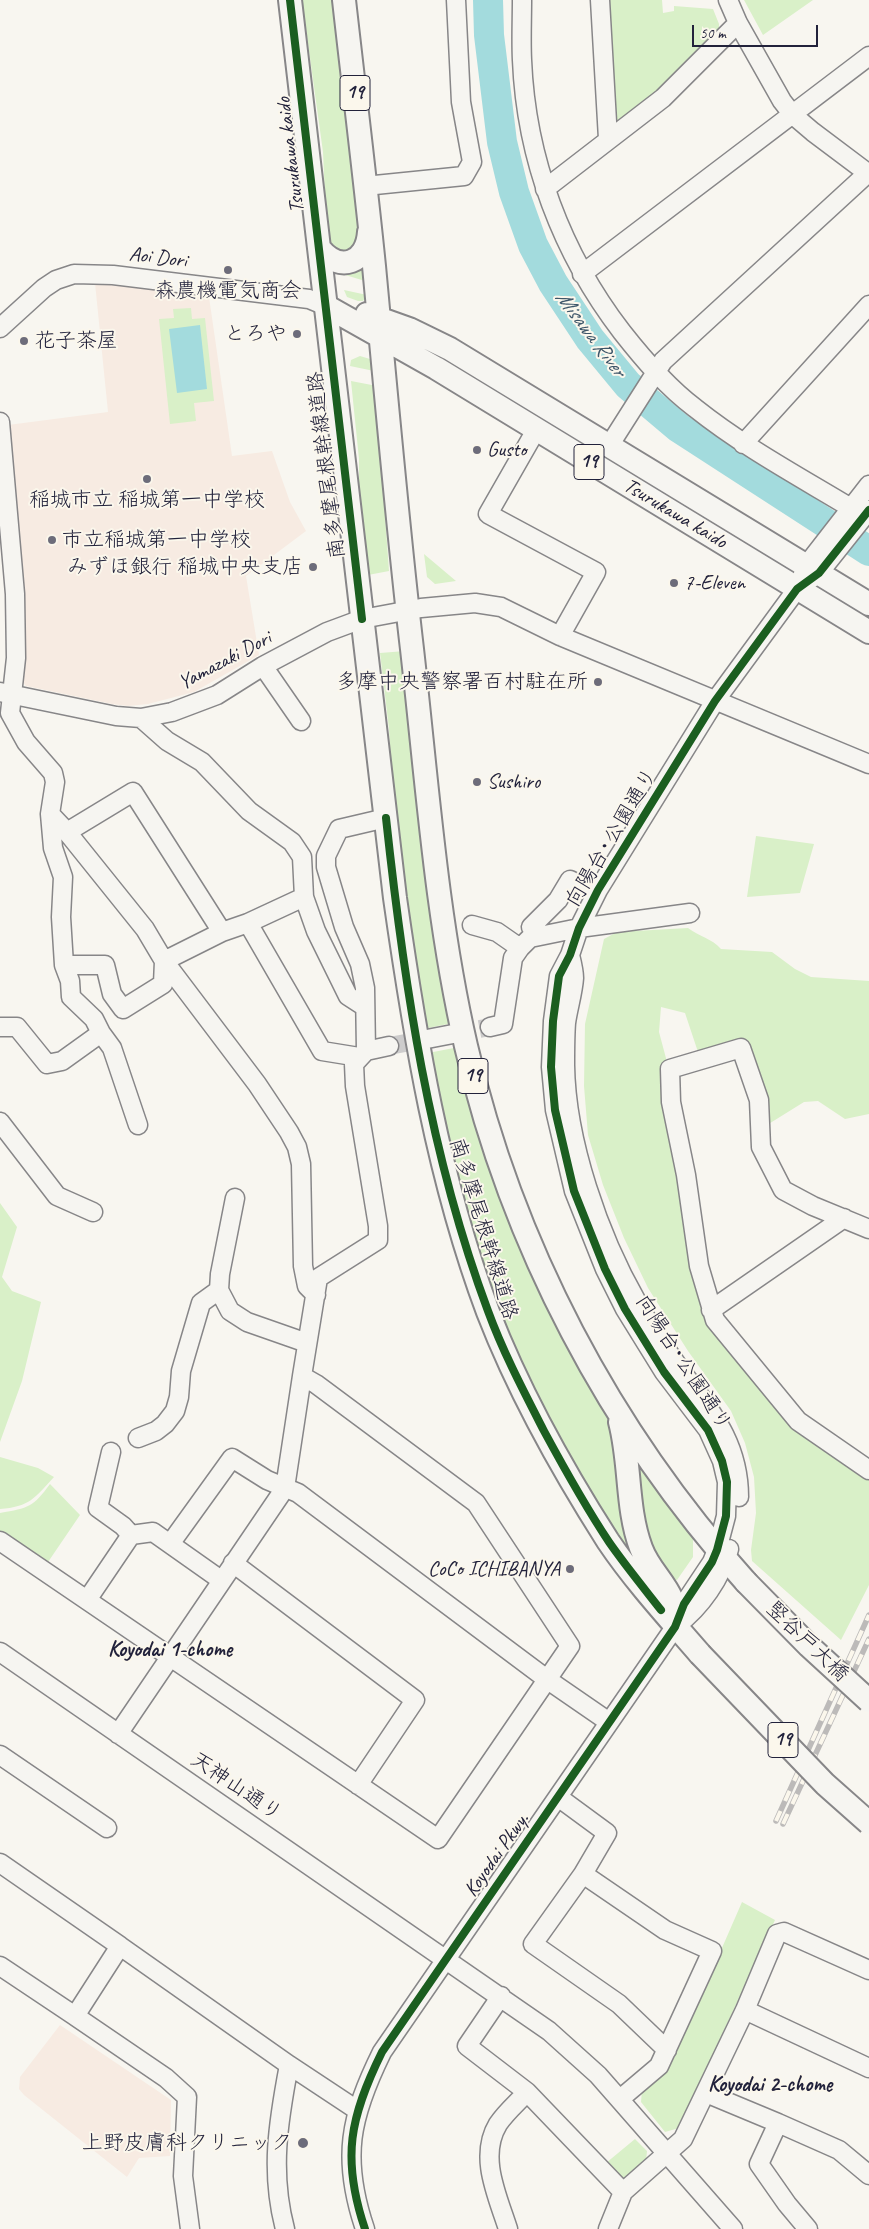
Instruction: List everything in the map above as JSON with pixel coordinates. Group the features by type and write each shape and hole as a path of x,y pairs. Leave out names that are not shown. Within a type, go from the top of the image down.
{"main road":[{"name":"Tsurukawa kaido","path":"290,0 326,306 379,327 536,430 869,632"},
{"name":"19","path":"344,0 379,327"},
{"path":"320,249 326,257 334,261 350,262 361,255 365,249 369,226"},
{"name":"南多摩尾根幹線道路","path":"326,306 404,964 437,1144 475,1274 503,1346 524,1391 560,1461 609,1541 675,1627"},
{"name":"Tsurukawa kaido","path":"379,327 410,329 450,349 869,604"},
{"name":"南多摩尾根幹線道路","path":"379,327 407,610 448,948 456,1000 481,1105 499,1164 522,1225 572,1335 614,1405 691,1516 732,1566"},
{"path":"614,1405 626,1450 630,1504 637,1535 648,1562 674,1603 676,1612 675,1627"},
{"name":"竪谷戸大橋","path":"732,1566 809,1646 869,1701"},
{"name":"19","path":"675,1627 826,1784 869,1823"}],"street":[{"path":"365,186 464,176 472,162 461,102 456,0"},
{"path":"522,0 522,62 526,103 545,189 552,210 582,274 653,377 743,444 859,516"},
{"path":"600,0 608,139"},
{"path":"609,446 663,361 869,173 793,115 782,102 738,23 728,0"},
{"path":"545,189 662,98 738,23"},
{"path":"582,274 869,56"},
{"name":"Aoi Dori","path":"0,328 44,288 56,280 74,274 113,275 309,299 326,306"},
{"path":"743,444 869,305"},
{"path":"0,422 8,595 16,658 6,693 10,714 26,742 53,773 55,782 50,814 53,848 63,877 60,917 64,965 70,981 71,997 94,1019 112,1048 138,1125"},
{"path":"536,430 488,514 596,572 560,636"},
{"name":"向陽台･公園通り","path":"732,1566 732,1515 727,1482 716,1444 708,1430 660,1365 625,1309 588,1230 574,1191 563,1152 555,1110 552,1049 553,1021 559,976 596,893 715,701 797,589 832,545 859,516 869,484"},
{"name":"Yamazaki Dori","path":"6,693 98,713 141,718 172,712 198,704 327,632 362,619 407,610 465,603 484,604 501,607 560,636 869,764"},
{"path":"264,666 301,721"},
{"path":"141,718 167,741 202,762 249,811 292,842 302,857 304,897 316,931 348,996 365,1007"},
{"path":"67,832 133,792 222,932"},
{"path":"50,814 67,832 140,923 164,961 257,1084 297,1147 301,1164 303,1266 307,1286 316,1295"},
{"path":"118,1734 285,1488 318,1278 378,1240 378,1226 355,1086 354,1064 363,1054 365,988 360,964 344,927 332,889 326,856 339,829 386,818"},
{"path":"537,936 531,927 558,900 570,880 596,893"},
{"path":"164,961 222,932 248,923 304,897"},
{"path":"490,1027 503,1024 513,958 530,938 579,928 690,912"},
{"path":"248,923 322,1051 363,1054 390,1046"},
{"path":"472,925 497,932 520,948"},
{"path":"64,965 105,965 112,994 123,1009 163,984 164,961"},
{"path":"0,1027 17,1027 47,1064 62,1060 101,1033"},
{"path":"427,1039 453,1034"},
{"path":"869,1229 813,1206 783,1190 761,1147 759,1100 741,1048 670,1069 672,1102 686,1175 699,1266 710,1310 715,1320 798,1421 869,1470"},
{"path":"0,1122 57,1196 93,1212"},
{"path":"236,1198 220,1274 219,1290 230,1311 246,1322 307,1343"},
{"path":"710,1310 844,1218"},
{"path":"138,1438 156,1431 165,1424 175,1411 179,1397 183,1362 201,1302 219,1290"},
{"path":"0,1541 438,1839 570,1646 476,1503 316,1384 302,1376"},
{"path":"111,1452 98,1508 123,1526 131,1535"},
{"path":"170,1544 232,1458 267,1480 298,1493 376,1549 548,1680 609,1722"},
{"path":"87,1600 131,1535 153,1532 221,1580"},
{"path":"233,1563 415,1700 358,1786"},
{"name":"Koyodai Pkwy.","path":"365,2229 352,2177 350,2156 357,2110 382,2052 675,1627 693,1613 732,1566"},
{"name":"天神山通り","path":"0,1652 447,1959 500,1996 576,2054 620,2099 733,2229"},
{"path":"0,1755 107,1828"},
{"path":"558,1797 607,1833 583,1874 533,1944 619,2004 667,2050"},
{"path":"0,1863 289,2065 357,2110"},
{"path":"583,1874 666,1930 712,1951 659,2066 620,2099"},
{"path":"608,2229 623,2192 683,2139 706,2093 723,2052 745,2010 777,1934 784,1932 869,1970"},
{"path":"75,2016 120,1946"},
{"path":"0,1966 166,2078 187,2097 183,2176 190,2229"},
{"path":"500,1996 467,2046 528,2092 623,2192"},
{"path":"745,2010 869,2068"},
{"path":"285,2229 278,2202 276,2170 278,2132 289,2065"},
{"path":"508,2229 489,2167 490,2150 498,2124 528,2092"},
{"path":"706,2093 839,2150 869,2175"},
{"path":"778,2123 759,2164 786,2204 808,2229"}],"shaded area":[{"name":"稲城市立 稲城第一中学校","path":"95,283 122,284 209,297 232,456 272,451 290,502 306,531 246,576 259,655 194,692 148,704 128,706 112,704 26,686 19,677 8,425 108,412"},
{"path":"60,2025 171,2100 170,2156 139,2158 127,2177 24,2095 19,2089 20,2077"}],"green space":[{"path":"302,0 337,0 361,242 343,255 327,242 323,152"},
{"path":"605,0 662,0 663,13 674,11 674,6 713,9 719,24 719,30 660,91 618,126 614,122"},
{"path":"744,0 813,0 763,35"},
{"path":"363,262 365,281 342,274 341,269"},
{"path":"344,290 367,295 363,301 358,301 347,297"},
{"path":"191,308 192,319 205,318 214,401 194,403 196,421 170,424 159,319 174,318 173,309"},
{"path":"360,356 370,359 374,371 350,366 351,360"},
{"path":"351,381 377,386 389,571 368,575 359,499 359,459"},
{"path":"424,554 456,581 435,584 427,577"},
{"path":"405,651 453,1023 423,1029 394,826 389,729 380,653"},
{"path":"756,836 814,844 800,893 747,897"},
{"path":"688,928 713,942 721,949 772,952 795,969 811,977 869,981 869,1114 845,1119 818,1101 804,1102 767,1125 745,1042 699,1055 685,1013 661,1007 659,1032 667,1062 679,1177 691,1262 705,1321 793,1426 869,1479 869,1585 841,1640 752,1561 751,1550 756,1513 754,1477 745,1443 731,1411 688,1351 648,1288 624,1238 603,1185 588,1135 584,1086 585,1024 604,939 617,932"},
{"path":"459,1047 506,1207 550,1313 604,1404 613,1428 644,1570 623,1545 582,1480 532,1390 485,1279 450,1158 428,1053"},
{"path":"0,1203 17,1227 2,1277 12,1291 41,1302 22,1381 0,1442"},
{"path":"0,1457 38,1468 54,1477 42,1491 25,1504 0,1509"},
{"path":"637,1458 693,1530 693,1557 677,1580 670,1579 652,1552 639,1503"},
{"path":"50,1484 80,1515 46,1565 0,1533 0,1513 24,1508 39,1498"},
{"path":"742,1902 775,1920 679,2128 665,2132 641,2102 642,2090 666,2068 701,1996"},
{"path":"635,2139 647,2151 646,2161 631,2178 619,2179 606,2163"}],"water":[{"path":"200,325 207,389 177,393 169,329"}],"waterway":[{"name":"Misawa River","path":"488,0 489,35 502,142 514,192 533,245 553,283 590,339 628,385 679,428 869,551"}],"tunnel":[{"path":"453,1034 490,1027"},
{"path":"389,1046 427,1039"}],"railway":[{"path":"776,1821 869,1615"},
{"path":"783,1824 869,1639"}],"cycle path":[{"path":"290,0 362,619"},
{"path":"365,2229 353,2181 352,2138 362,2097 382,2052 675,1627 684,1604 712,1562 726,1516 727,1482 722,1461 708,1430 664,1372 625,1309 605,1269 574,1191 555,1110 551,1067 553,1021 559,976 570,955 579,928 598,890 715,701 797,589 819,573 869,510"},
{"path":"386,818 401,943 422,1068 435,1130 467,1251 500,1342 544,1431 575,1487 609,1542 661,1610"}],"place":[{"name":"森農機電気商会","path":"228,270"},
{"name":"とろや","path":"297,334"},
{"name":"花子茶屋","path":"24,341"},
{"name":"Gusto","path":"477,450"},
{"name":"稲城市立 稲城第一中学校","path":"147,479"},
{"name":"市立稲城第一中学校","path":"52,540"},
{"name":"みずほ銀行 稲城中央支店","path":"313,567"},
{"name":"7-Eleven","path":"674,583"},
{"name":"多摩中央警察署百村駐在所","path":"598,682"},
{"name":"Sushiro","path":"477,782"},
{"name":"CoCo ICHIBANYA","path":"570,1569"},
{"name":"上野皮膚科クリニック","path":"303,2143"}],"district":[{"name":"Koyodai 1-chome","path":"170,1650"},
{"name":"Koyodai 2-chome","path":"770,2085"}]}
